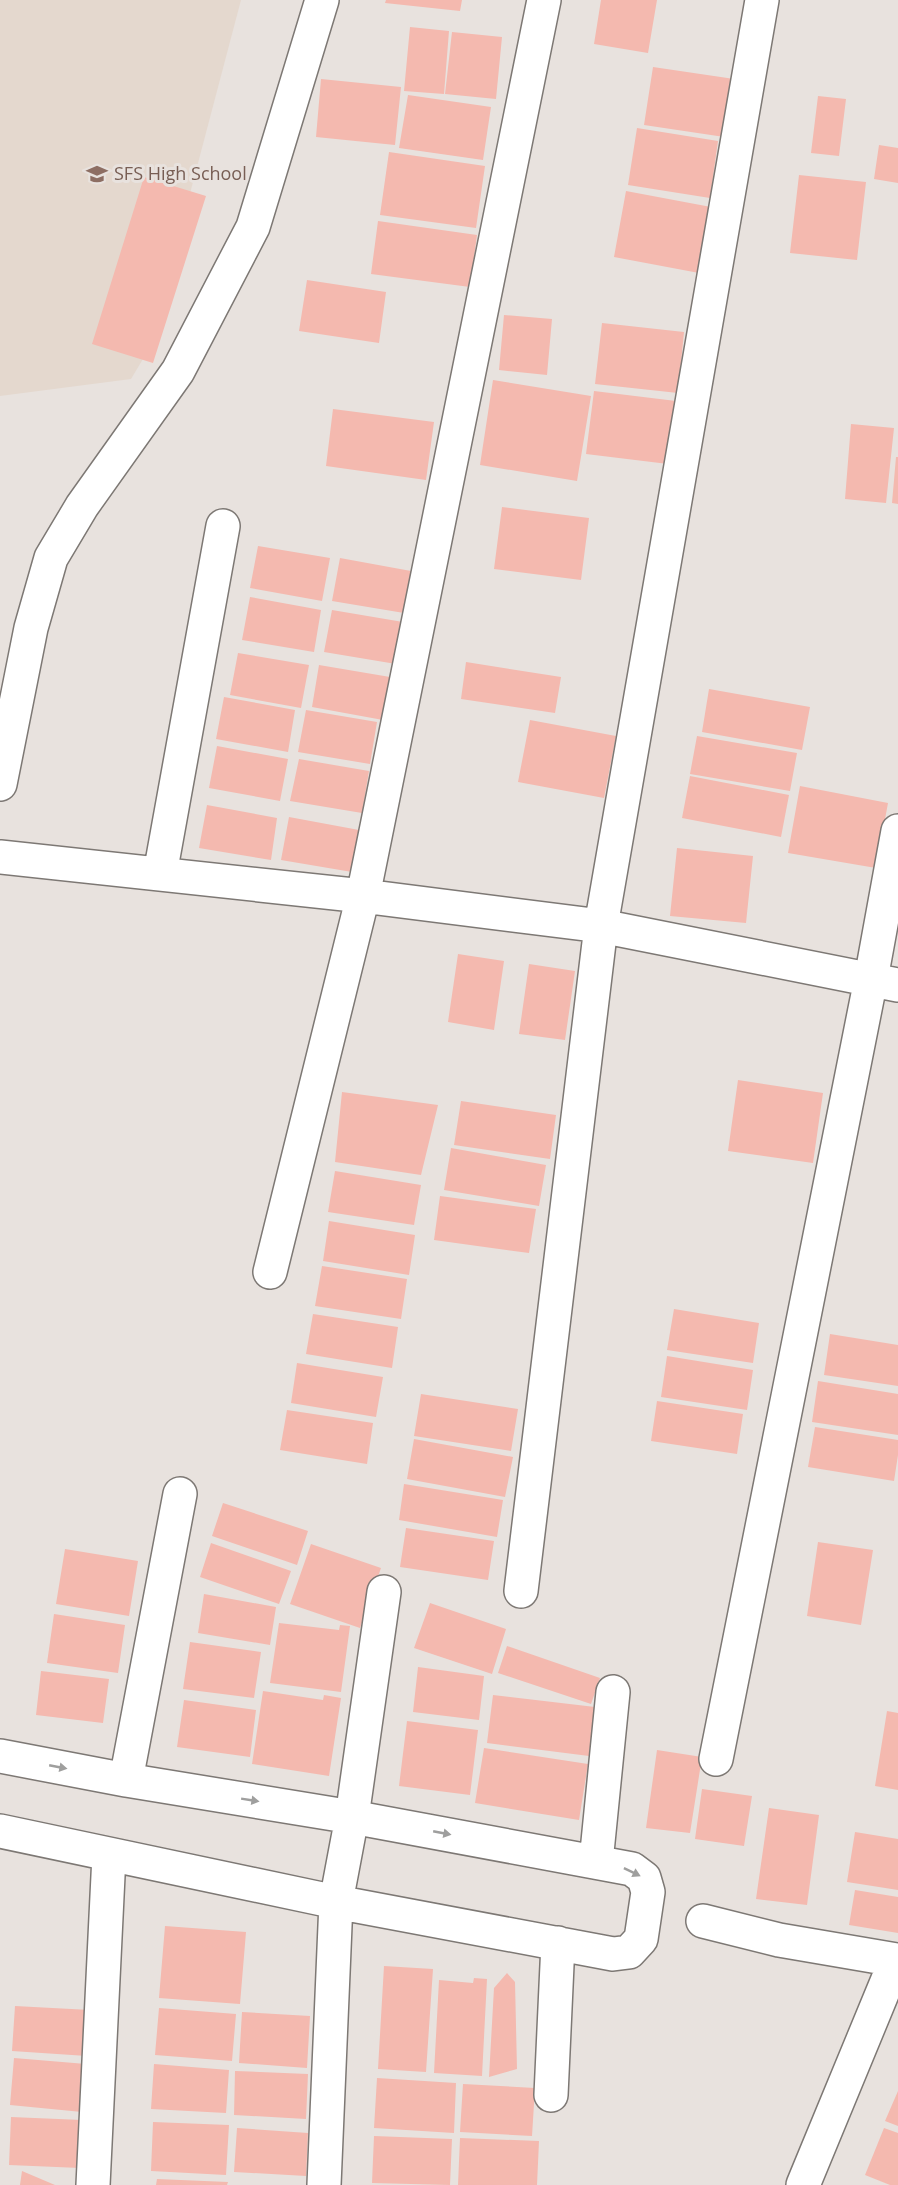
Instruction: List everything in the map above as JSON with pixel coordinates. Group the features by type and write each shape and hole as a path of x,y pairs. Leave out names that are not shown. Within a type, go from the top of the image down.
{"street":[{"path":"0,784 31,628 51,558 82,506 178,371 253,227 322,0"},
{"path":"270,1272 363,896 544,0"},
{"path":"521,1591 601,926 762,0"},
{"path":"160,874 223,526"},
{"path":"716,1759 884,982 898,831"},
{"path":"0,856 363,896 601,926 884,982"},
{"path":"126,1780 180,1494"},
{"path":"324,2185 336,1902 352,1817 384,1592"},
{"path":"596,1862 613,1692"},
{"path":"0,1756 126,1780 352,1817 632,1869 644,1878 648,1892 641,1939 629,1952 613,1954 336,1902 0,1831"},
{"path":"93,2185 109,1855"},
{"path":"703,1921 779,1940 897,1960 803,2185"},
{"path":"551,2095 558,1943"}],"shaded area":[{"name":"SFS High School","path":"0,0 241,0 149,349 131,379 0,396"}],"building":[{"path":"386,0 462,0 460,11 385,3"},
{"path":"601,0 657,0 648,53 594,44"},
{"path":"410,27 449,31 444,94 404,91"},
{"path":"452,32 502,37 496,99 445,94"},
{"path":"653,67 741,80 731,138 644,125"},
{"path":"321,79 401,87 395,145 316,137"},
{"path":"408,95 491,107 483,160 399,148"},
{"path":"818,96 846,99 839,156 811,153"},
{"path":"637,128 718,141 710,198 628,185"},
{"path":"879,145 898,148 898,183 874,179"},
{"path":"389,152 485,166 476,228 380,215"},
{"path":"799,175 866,182 857,260 790,253"},
{"path":"144,177 206,196 153,363 92,344"},
{"path":"626,191 711,207 699,273 614,257"},
{"path":"378,221 477,235 470,287 371,274"},
{"path":"307,280 386,292 379,343 299,331"},
{"path":"504,315 552,319 547,375 499,370"},
{"path":"602,323 684,332 678,393 595,384"},
{"path":"493,380 591,396 577,481 480,465"},
{"path":"594,391 676,401 668,464 586,454"},
{"path":"333,409 434,422 426,480 326,466"},
{"path":"851,424 894,428 886,503 845,499"},
{"path":"896,457 898,457 898,504 892,503"},
{"path":"502,507 589,518 581,580 494,569"},
{"path":"258,546 330,558 322,601 250,588"},
{"path":"340,558 411,571 404,613 332,601"},
{"path":"250,597 321,610 314,652 242,640"},
{"path":"332,610 403,622 396,664 324,652"},
{"path":"238,653 309,665 301,708 230,695"},
{"path":"466,662 561,677 555,713 461,699"},
{"path":"319,665 390,677 383,720 312,707"},
{"path":"709,689 810,707 802,750 702,732"},
{"path":"224,697 295,710 288,752 216,739"},
{"path":"306,710 377,722 370,764 298,752"},
{"path":"530,720 616,736 604,798 518,782"},
{"path":"697,736 797,753 790,791 690,774"},
{"path":"217,746 288,759 280,801 209,788"},
{"path":"299,759 369,771 362,813 290,801"},
{"path":"690,776 789,795 781,837 682,818"},
{"path":"800,786 888,803 876,868 788,853"},
{"path":"207,805 277,818 271,860 199,848"},
{"path":"289,817 359,830 352,872 281,860"},
{"path":"677,848 753,856 746,923 670,916"},
{"path":"458,954 504,961 494,1030 448,1022"},
{"path":"529,964 575,971 565,1040 519,1034"},
{"path":"738,1080 823,1093 813,1163 728,1151"},
{"path":"342,1092 438,1105 421,1175 335,1162"},
{"path":"461,1101 556,1115 550,1159 454,1145"},
{"path":"451,1148 546,1165 539,1206 444,1190"},
{"path":"335,1171 421,1185 414,1225 328,1212"},
{"path":"440,1196 536,1209 529,1253 434,1240"},
{"path":"329,1221 415,1235 409,1275 323,1261"},
{"path":"322,1266 407,1279 401,1319 315,1306"},
{"path":"674,1309 759,1323 753,1363 667,1350"},
{"path":"313,1314 398,1327 392,1368 306,1354"},
{"path":"830,1334 898,1345 898,1386 824,1375"},
{"path":"667,1356 753,1370 747,1410 661,1397"},
{"path":"297,1363 383,1377 376,1417 291,1403"},
{"path":"818,1381 898,1394 898,1435 812,1422"},
{"path":"421,1394 518,1409 511,1451 414,1436"},
{"path":"657,1401 743,1414 737,1454 651,1441"},
{"path":"287,1410 373,1423 367,1464 280,1450"},
{"path":"815,1427 898,1440 894,1481 808,1467"},
{"path":"414,1439 513,1457 505,1497 407,1479"},
{"path":"404,1484 503,1500 497,1537 399,1520"},
{"path":"223,1503 308,1531 297,1565 212,1536"},
{"path":"406,1528 494,1541 488,1580 400,1567"},
{"path":"818,1542 873,1550 861,1625 807,1616"},
{"path":"211,1543 291,1571 279,1604 200,1577"},
{"path":"311,1544 381,1568 360,1628 290,1604"},
{"path":"65,1549 138,1561 129,1616 56,1604"},
{"path":"204,1594 276,1607 270,1645 198,1633"},
{"path":"430,1603 506,1629 492,1674 414,1648"},
{"path":"54,1614 125,1625 118,1673 47,1663"},
{"path":"279,1623 339,1630 340,1625 350,1626 341,1692 270,1683"},
{"path":"190,1642 261,1652 254,1698 183,1689"},
{"path":"507,1646 600,1678 591,1704 498,1673"},
{"path":"418,1667 484,1676 479,1720 413,1712"},
{"path":"41,1671 109,1679 103,1723 36,1715"},
{"path":"263,1691 323,1700 324,1695 341,1698 329,1776 252,1764"},
{"path":"493,1695 595,1707 589,1756 487,1743"},
{"path":"184,1700 256,1710 250,1757 177,1747"},
{"path":"887,1711 898,1713 898,1790 875,1786"},
{"path":"407,1721 478,1730 470,1795 399,1786"},
{"path":"484,1748 588,1764 579,1820 475,1803"},
{"path":"657,1750 702,1757 690,1833 646,1828"},
{"path":"702,1789 752,1796 744,1846 695,1839"},
{"path":"769,1808 819,1815 807,1905 756,1899"},
{"path":"855,1832 898,1839 898,1890 847,1882"},
{"path":"855,1890 898,1897 898,1933 849,1925"},
{"path":"165,1926 246,1932 240,2004 159,1998"},
{"path":"384,1966 433,1969 426,2072 378,2069"},
{"path":"507,1973 515,1982 517,2069 489,2077 494,1988"},
{"path":"474,1978 487,1979 482,2076 434,2073 439,1980 473,1983"},
{"path":"15,2006 90,2010 87,2056 12,2051"},
{"path":"159,2008 236,2014 232,2061 155,2055"},
{"path":"242,2012 310,2016 307,2068 239,2063"},
{"path":"14,2058 86,2064 82,2112 10,2105"},
{"path":"154,2064 229,2070 226,2113 151,2109"},
{"path":"235,2071 308,2074 306,2119 234,2115"},
{"path":"377,2078 456,2083 454,2133 374,2128"},
{"path":"463,2084 535,2088 532,2136 460,2132"},
{"path":"898,2091 898,2126 885,2121"},
{"path":"11,2117 82,2120 80,2168 9,2165"},
{"path":"153,2122 229,2125 226,2175 151,2171"},
{"path":"237,2128 308,2133 306,2176 234,2172"},
{"path":"884,2128 898,2133 898,2185 890,2185 865,2175"},
{"path":"374,2136 452,2139 450,2185 372,2183"},
{"path":"460,2138 539,2141 537,2185 458,2185"},
{"path":"22,2171 55,2185 20,2185"},
{"path":"157,2179 228,2182 227,2185 156,2185"}],"place":[{"name":"SFS High School","path":"97,174"}]}
